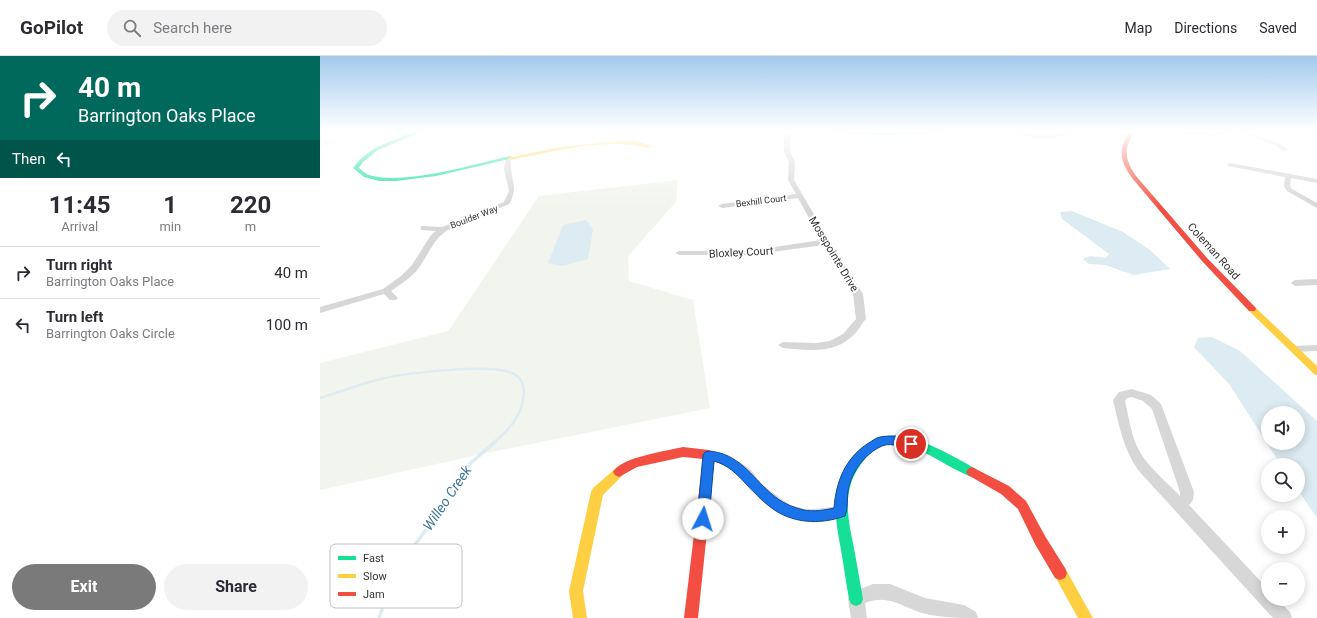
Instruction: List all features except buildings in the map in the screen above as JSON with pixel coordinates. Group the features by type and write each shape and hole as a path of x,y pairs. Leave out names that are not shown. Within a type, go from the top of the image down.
{"street":[{"path":"364,157 357,164 356,168 358,172 366,176 377,178 408,178 432,175 519,157"},
{"name":"Mosspointe Drive","path":"783,345 820,346 835,342 846,336 861,319 858,294 826,242 791,180 792,162 790,157"},
{"name":"Coleman Road","path":"1124,157 1130,172 1211,267 1234,292 1317,372"},
{"name":"Boulder Way","path":"320,310 386,291 404,278 415,267 435,235 443,229 507,203 512,191 507,169 508,159"},
{"path":"1230,165 1317,181"},
{"path":"1288,176 1287,186 1290,190 1317,206"},
{"name":"Bexhill Court","path":"722,206 800,196"},
{"name":"Boulder Way","path":"424,228 443,229"},
{"name":"Bloxley Court","path":"679,253 749,253 826,242"},
{"path":"1295,283 1317,282"},
{"path":"386,291 393,298"},
{"path":"1292,349 1317,348"},
{"path":"1180,505 1186,500 1187,492 1156,407 1147,398 1139,394 1132,393 1124,395 1119,400 1130,444 1143,466 1284,618"},
{"path":"859,618 840,512 842,491 846,477 861,454 880,441 896,440 911,444 943,458 1009,493 1022,506 1032,521 1042,544 1086,618"},
{"path":"580,618 576,591 597,492 619,472 634,463 651,458 684,452 709,455 722,459 735,466 746,475 769,499 788,511 804,516 822,516 840,512"},
{"path":"691,618 709,455"},
{"path":"856,599 873,592 890,592 925,606 964,613 970,618"}],"shaded area":[{"path":"678,180 676,202 628,256 629,281 693,300 710,408 477,455 320,490 320,363 448,331 539,196"},
{"path":"1072,211 1123,232 1150,250 1170,269 1134,275 1105,265 1089,264 1083,259 1090,256 1106,258 1109,254 1062,219 1060,212"},
{"path":"586,220 593,229 588,259 562,266 548,263 563,225"},
{"path":"1212,337 1240,351 1300,406 1261,406 1261,434 1229,384 1194,347 1198,338"},
{"path":"1305,410 1317,421 1317,518 1305,500 1305,458 1277,458 1271,450 1305,450"}],"waterway":[{"name":"Willeo Creek","path":"320,398 373,381 410,374 471,369 506,371 516,375 521,381 524,391 523,401 521,409 510,427 493,443"},
{"name":"Willeo Creek","path":"416,544 439,512 466,467 495,442"},
{"name":"Willeo Creek","path":"379,618 382,608"}],"traffic: fast":[{"path":"364,157 356,168 363,174 379,179 396,180 416,178 510,158"},
{"path":"856,599 842,523 841,500 846,478 860,456 867,449 881,442 891,440 905,441 946,458 972,472"}],"traffic: slow":[{"path":"510,158 514,157"},
{"path":"1252,309 1317,372"},
{"path":"580,618 576,591 597,492 619,472"},
{"path":"1060,573 1086,618"}],"traffic: jam":[{"path":"1124,157 1130,171 1144,189 1204,259 1252,309"},
{"path":"619,472 634,463 683,452 709,455 691,618"},
{"path":"972,472 1005,490 1022,505 1040,540 1060,573"}],"route":[{"path":"703,519 709,455 722,459 735,466 746,475 773,503 788,511 804,516 822,516 840,512 842,491 846,477 861,454 880,441 896,440 911,444"}]}
